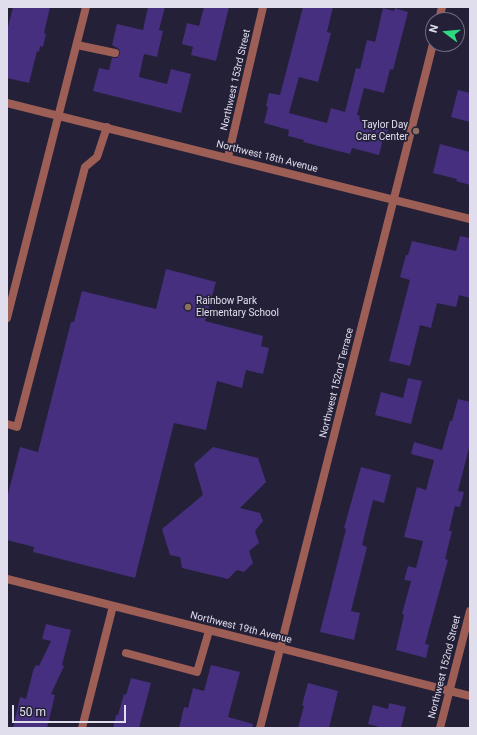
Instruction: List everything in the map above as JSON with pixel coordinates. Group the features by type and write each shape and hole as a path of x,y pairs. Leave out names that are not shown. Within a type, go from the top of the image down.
{"street":[{"path":"7,318 86,7"},
{"name":"Northwest 153rd Street","path":"228,157 263,7"},
{"path":"77,44 115,53"},
{"name":"Northwest 152nd Terrace","path":"260,728 431,52"},
{"name":"Northwest 18th Avenue","path":"7,103 228,157 470,219"},
{"path":"7,424 17,427 85,167 97,157 107,127"},
{"name":"Northwest 19th Avenue","path":"7,579 470,696"},
{"path":"82,728 112,606"},
{"name":"Northwest 152nd Street","path":"440,728 470,610"},
{"path":"126,653 197,672 209,630"}],"building":[{"path":"13,7 50,7 44,33 46,34 43,47 40,46 39,52 37,51 29,83 7,78 7,31"},
{"path":"148,7 165,7 159,30 163,31 157,57 144,54 139,77 167,84 171,69 191,74 181,113 93,91 99,68 109,70 112,58 117,58 120,54 119,49 112,45 117,24 143,30"},
{"path":"204,7 229,7 216,61 191,55 193,47 182,44 187,23 199,26"},
{"path":"303,7 333,7 327,32 331,33 318,82 299,77 289,113 327,123 331,108 345,112 356,68 360,69 367,40 375,42 383,8 394,11 395,8 408,12 393,70 390,69 384,93 364,88 357,115 360,116 359,119 389,127 385,140 383,139 379,155 352,148 350,154 303,142 304,140 288,136 289,130 264,123 268,107 266,106 269,93 280,95"},
{"path":"458,90 470,93 470,122 451,117"},
{"path":"440,144 470,152 470,185 456,181 457,179 433,173"},
{"path":"460,236 470,238 470,298 459,295 456,307 437,303 431,328 420,325 410,366 389,361 410,280 400,277 406,255 408,255 412,241 456,251"},
{"path":"166,269 216,282 205,321 263,336 261,346 269,348 263,374 246,370 242,388 217,381 206,430 174,423 135,578 33,552 34,547 7,540 7,498 20,447 38,452 71,322 74,322 82,291 156,309"},
{"path":"408,378 422,381 411,424 375,415 381,392 403,398"},
{"path":"458,399 470,402 470,444 458,491 464,492 460,507 455,506 449,531 452,531 445,559 448,560 425,644 429,645 426,658 396,650 404,615 402,614 411,581 404,580 408,566 416,568 423,541 404,537 417,487 426,490 434,460 411,454 414,442 442,450"},
{"path":"213,447 258,458 266,482 240,508 260,513 263,521 255,531 259,543 249,551 253,563 244,572 237,570 228,579 182,568 180,557 170,555 162,529 203,495 194,464"},
{"path":"361,467 391,475 384,503 373,500 362,545 367,547 351,611 360,613 354,640 320,632 346,529 344,528"},
{"path":"46,624 71,630 62,665 64,666 51,694 55,695 47,728 13,728 20,697 26,699 33,671 36,665 39,666 51,641 42,639"},
{"path":"211,665 240,672 228,717 253,724 252,728 179,728 184,707 188,708 193,688 204,691"},
{"path":"131,678 151,683 139,728 113,728 116,715 118,715 124,694 126,695"},
{"path":"308,683 338,691 329,728 298,728"},
{"path":"389,703 406,707 401,728 383,728 368,724 373,705 388,709"}],"place":[{"name":"Taylor Day Care Center","path":"416,131"},
{"name":"Rainbow Park Elementary School","path":"188,307"}]}
